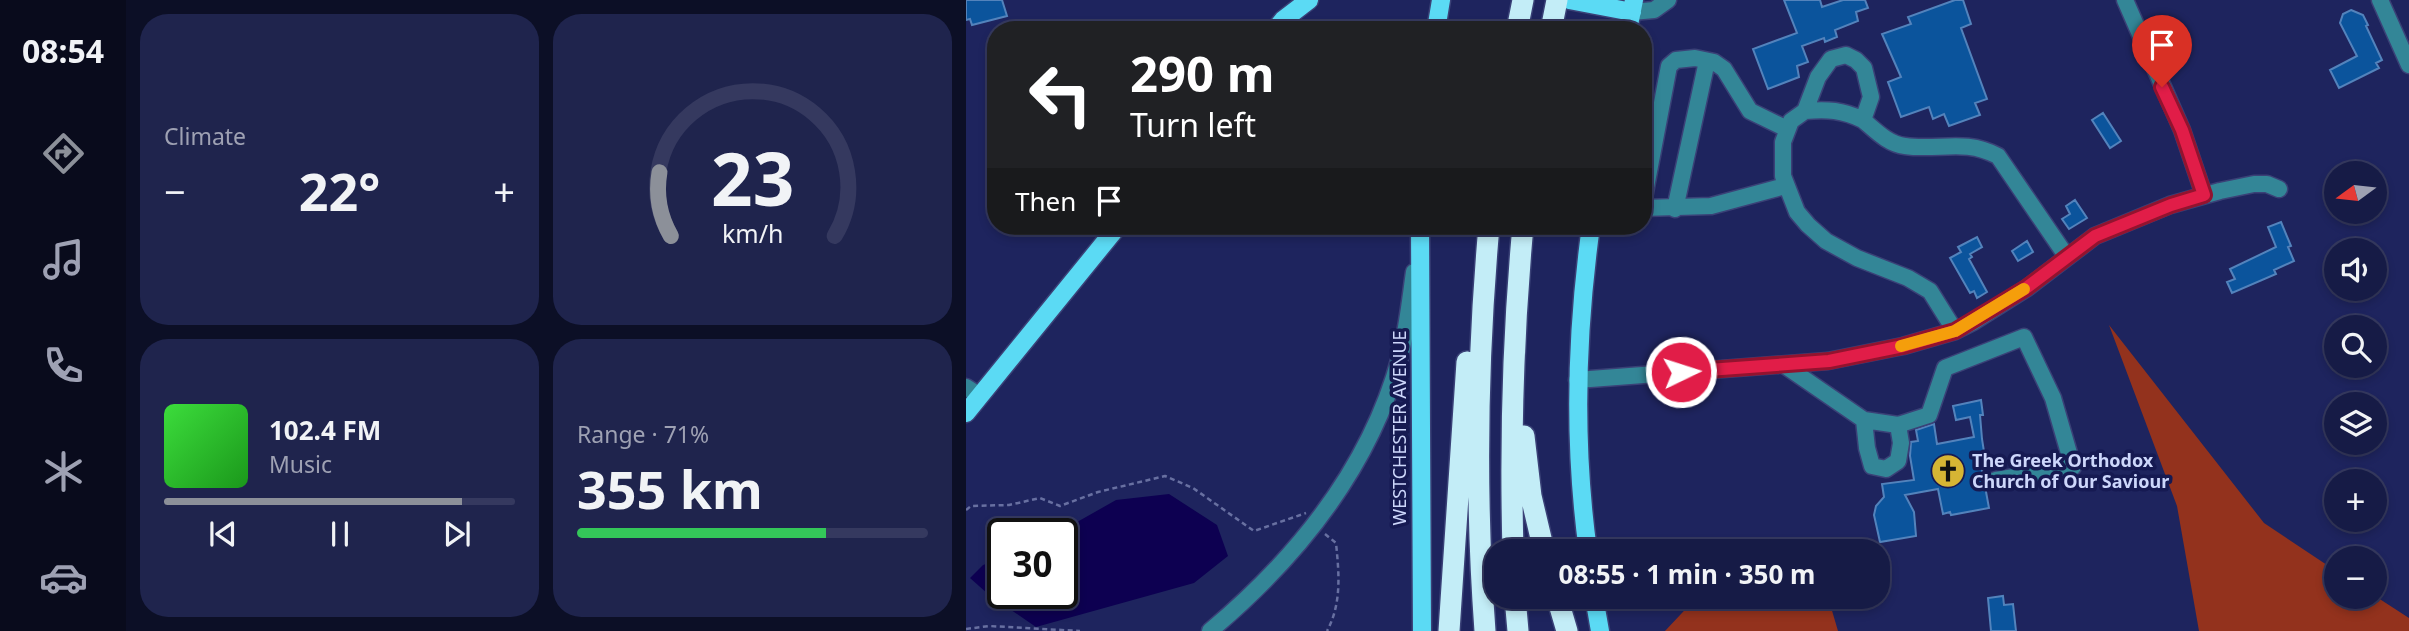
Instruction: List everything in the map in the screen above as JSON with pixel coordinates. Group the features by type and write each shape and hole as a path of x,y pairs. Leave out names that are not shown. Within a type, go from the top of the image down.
{"highway":[{"path":"1518,21 1522,0"},
{"path":"1553,21 1557,0"},
{"path":"1485,631 1478,468 1480,352 1488,235"},
{"path":"1513,539 1512,438 1516,309 1522,235"},
{"path":"1449,631 1465,381 1486,260"},
{"path":"1516,309 1527,474 1542,539"},
{"path":"1517,609 1518,631"},
{"path":"1561,609 1567,631"}],"main road":[{"path":"1281,21 1294,0"},
{"path":"1284,21 1309,0"},
{"path":"1438,21 1441,0"},
{"path":"1569,0 1631,14"},
{"path":"966,413 973,392 1110,235"},
{"name":"WESTCHESTER AVENUE","path":"1420,235 1422,631"},
{"path":"1587,539 1581,486 1577,380 1581,311 1590,235"},
{"path":"1596,609 1600,631"}],"street":[{"path":"1631,14 1654,10 1668,0"},
{"path":"2125,0 2182,130 2204,195"},
{"path":"2380,0 2409,65"},
{"path":"1805,111 1818,76 1831,59 1846,55 1864,68 1871,97 1863,120"},
{"path":"1652,158 1669,66 1676,60 1695,58 1724,69 1750,111 1787,129"},
{"path":"1675,209 1707,61"},
{"path":"1955,331 1930,291 1908,278 1857,258 1826,241 1797,212 1785,186 1783,156 1787,129 1791,121 1805,111 1830,109 1863,120 1883,137 1904,146 1981,147 1998,156 2067,257"},
{"path":"1577,380 1829,361 1903,346 1955,331 2026,288 2095,236 2171,205 2204,195 2254,184 2279,188"},
{"path":"1652,207 1675,209 1711,206 1785,186"},
{"path":"1210,631 1279,566 1315,525 1335,499 1366,447 1391,386 1406,332 1419,235"},
{"path":"1784,365 1864,420 1898,425 1929,415 1945,368 2024,337 2053,398 2073,467 1996,481"},
{"path":"1864,420 1872,466 1886,469 1898,461 1901,443 1898,425"}],"path":[{"path":"966,510 971,506 1009,505 1040,498 1060,506 1098,492 1165,476 1193,488 1254,531 1305,512 1315,525 1336,543 1339,577 1335,616 1327,631"},
{"path":"966,629 989,626 1080,631"}],"shaded area":[{"path":"2109,325 2264,523 2324,563 2324,609 2387,609 2387,604 2409,618 2409,631 2199,631 2177,506"},
{"path":"1169,494 1217,525 1228,556 1194,583 1036,627 1010,609 1078,609 1078,522 1116,500"},
{"path":"987,564 987,593 970,578"},
{"path":"1686,609 1832,609 1838,631 1665,631"}],"building":[{"path":"966,0 1002,0 1007,16 972,25 970,19 966,20"},
{"path":"1784,0 1820,0 1822,7 1843,0 1865,0 1868,8 1856,12 1858,21 1835,30 1837,37 1825,42 1824,38 1802,46 1808,62 1797,66 1799,77 1768,89 1753,49 1797,33"},
{"path":"1955,0 1963,0 1971,24 1961,28 1987,99 1975,103 1980,115 1949,126 1944,114 1933,119 1929,107 1901,117 1888,82 1901,77 1882,34 1911,24 1908,17"},
{"path":"2351,10 2363,15 2382,60 2376,63 2379,68 2339,88 2330,70 2357,56 2340,23 2343,14"},
{"path":"2103,113 2121,141 2110,148 2092,120"},
{"path":"2075,200 2087,218 2069,229 2062,219 2070,214 2066,206"},
{"path":"2281,222 2294,261 2274,270 2276,274 2232,293 2227,282 2235,279 2230,269 2276,247 2268,227"},
{"path":"1977,237 1982,247 1970,254 1972,257 1969,259 1987,292 1977,298 1974,291 1970,293 1950,258 1961,252 1958,247"},
{"path":"2027,241 2033,252 2018,261 2012,251"},
{"name":"The Greek Orthodox Church of Our Saviour","path":"1981,400 1985,458 1980,459 1989,508 1943,514 1938,489 1905,495 1914,512 1916,536 1890,540 1879,539 1874,515 1876,506 1884,497 1882,484 1914,480 1910,456 1911,442 1918,441 1916,430 1934,424 1937,444 1974,437 1970,417 1956,420 1953,406"},
{"path":"2003,596 2004,605 2013,604 2016,631 1991,631 1988,598"}],"slow traffic":[{"path":"1901,346 1955,331 2024,289"}],"place":[{"name":"The Greek Orthodox Church of Our Saviour","path":"1948,471"}],"route":[{"path":"1681,372 1829,361 1903,346 1955,331 2026,288 2095,236 2171,205 2204,195 2182,130 2162,87"}]}
